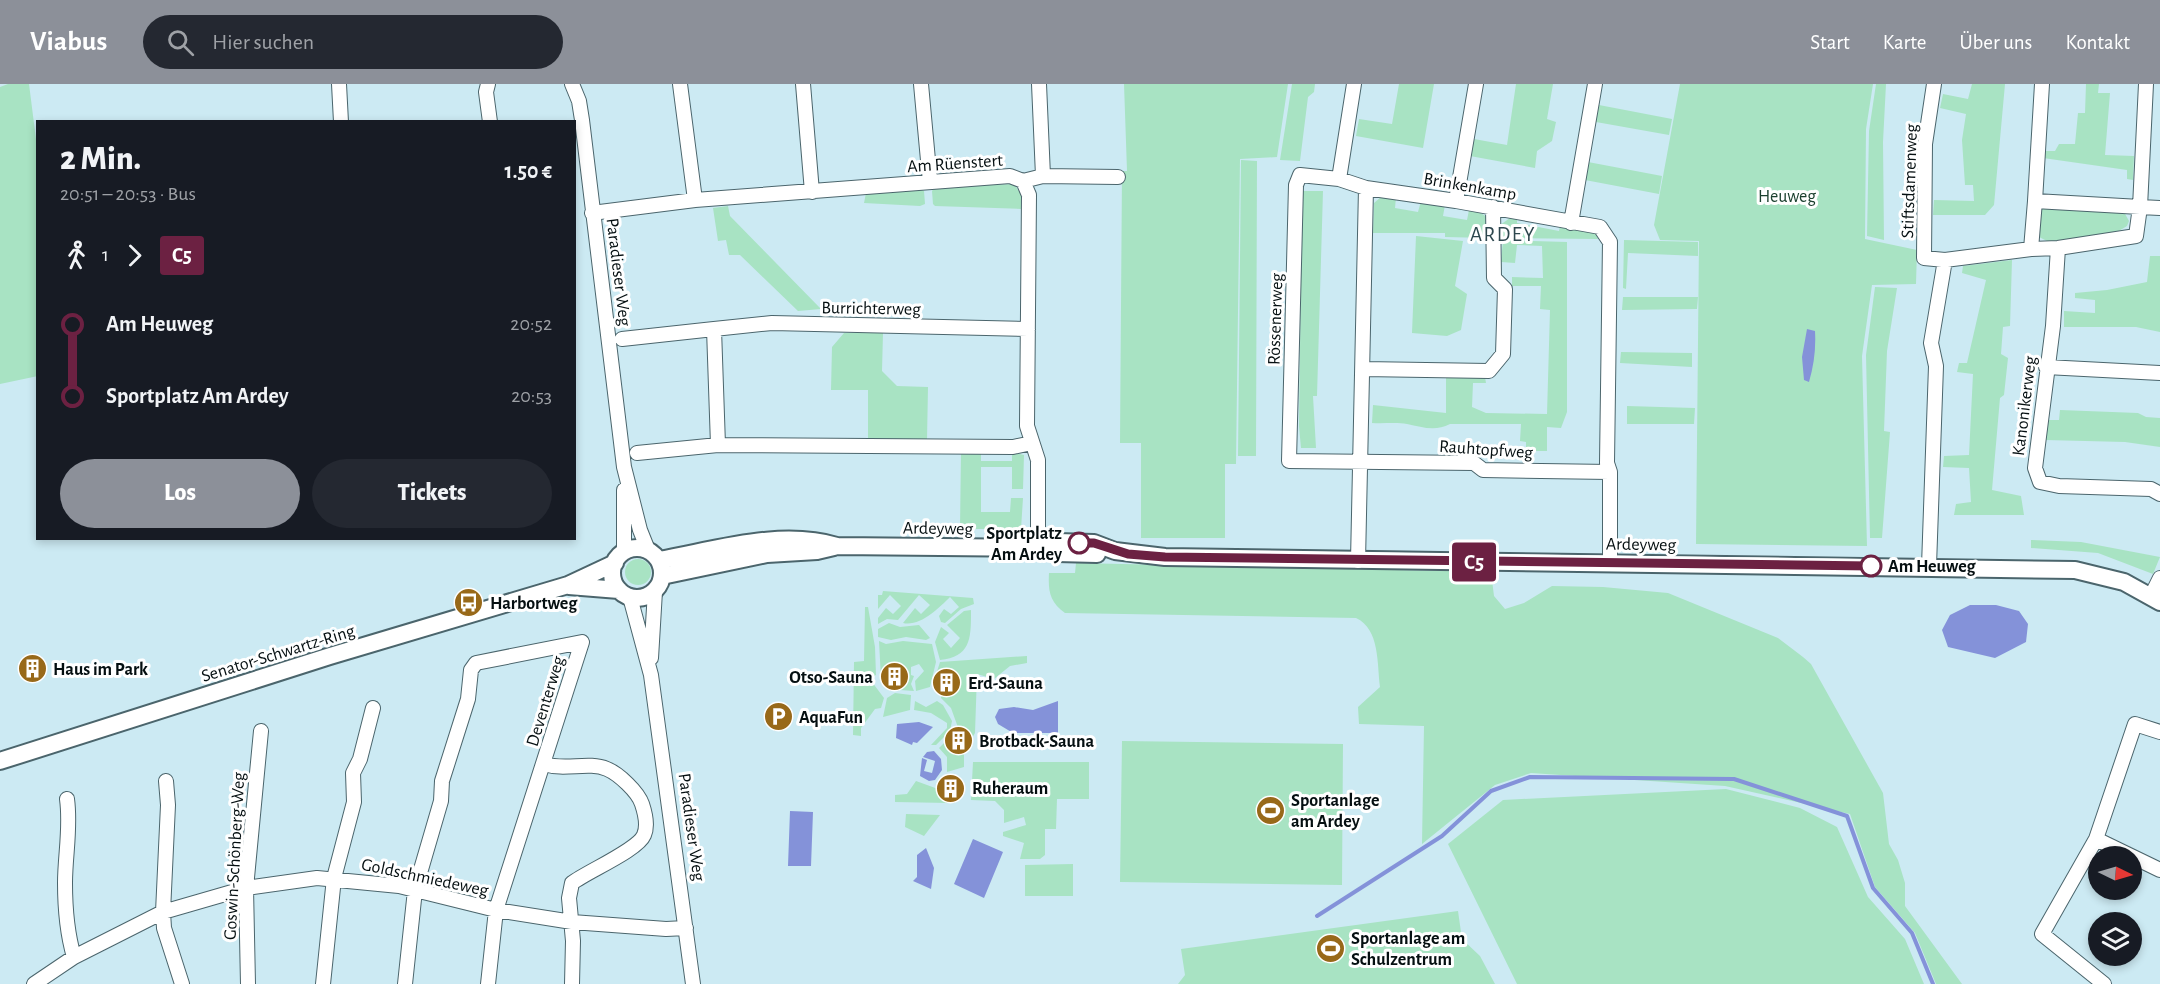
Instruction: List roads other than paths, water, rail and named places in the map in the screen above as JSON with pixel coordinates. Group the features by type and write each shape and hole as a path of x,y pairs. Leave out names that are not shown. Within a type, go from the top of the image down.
{"main road":[{"name":"Ardeyweg","path":"656,569 783,539 818,540 837,546 1038,548 1058,542 1071,542 1094,543 1115,551 1165,557 1929,566 2075,570 2124,582 2156,599"},
{"path":"619,557 636,548 656,569 640,597 625,593"},
{"name":"Senator-Schwartz-Ring","path":"0,760 330,656 568,585 619,557"},
{"name":"Paradieser Weg","path":"619,557 613,576 625,593"},
{"name":"Senator-Schwartz-Ring","path":"568,585 625,593"}],"street":[{"path":"339,84 341,120"},
{"path":"488,84 486,92 490,120"},
{"name":"Paradieser Weg","path":"572,84 579,101 624,467 640,530 656,569 651,675"},
{"path":"680,84 695,200"},
{"path":"802,84 812,192"},
{"path":"921,84 930,182"},
{"path":"1039,84 1043,176"},
{"path":"1339,178 1354,84"},
{"path":"1456,201 1476,84"},
{"path":"1571,223 1595,84"},
{"name":"Stiftsdamenweg","path":"1934,84 1925,144 1924,258 1945,260"},
{"path":"2031,249 2042,84"},
{"path":"1929,566 1936,366 1932,344 1945,260 2031,249 2058,248 2136,236 2140,207 2146,84"},
{"name":"Rössenerweg","path":"1360,463 1289,461 1296,185 1300,175 1339,178 1366,188"},
{"name":"Am Rüenstert","path":"592,213 695,200 1010,176 1023,181 1029,195 1027,426 1038,460 1038,548"},
{"path":"1023,181 1043,176 1118,177"},
{"path":"1358,561 1366,188"},
{"name":"Brinkenkamp","path":"1366,188 1494,207 1600,227 1610,242 1607,463 1610,472 1610,563"},
{"path":"2036,201 2160,208"},
{"path":"1363,369 1489,371 1503,354 1504,289 1494,278 1494,207"},
{"name":"Kanonikerweg","path":"2058,248 2053,326 2035,468 2040,482 2059,486 2151,489 2160,494"},
{"name":"Burrichterweg","path":"622,339 772,323 1028,329"},
{"path":"714,330 718,445"},
{"path":"2046,367 2160,373"},
{"path":"637,453 718,445 1013,447 1032,443"},
{"name":"Rauhtopfweg","path":"1360,463 1474,463 1483,470 1610,472"},
{"name":"Paradieser Weg","path":"619,557 624,467"},
{"path":"2156,599 2160,578"},
{"name":"Paradieser Weg","path":"625,593 651,675 693,984"},
{"name":"Deventerweg","path":"405,984 415,890 441,801 442,781 468,699 471,670 476,663 582,642 544,764 531,795 530,808 496,910 488,984"},
{"path":"322,984 334,878 354,802 353,773 360,759 373,708"},
{"path":"2104,984 2042,934 2096,839 2135,724 2160,732"},
{"name":"Goswin-Schönberg-Weg","path":"248,984 246,888 261,731"},
{"path":"544,764 559,769 592,766 608,769 639,795 645,814 646,831 638,844 573,883 569,898 572,922 572,984"},
{"path":"165,781 168,805 164,928 182,984"},
{"path":"67,800 70,821 66,903 67,934 74,957"},
{"path":"2096,839 2160,870"},
{"name":"Goldschmiedeweg","path":"34,984 74,957 163,912 246,888 334,878 415,890 496,910 572,922 666,929 686,928"}],"water":[{"path":"1807,329 1815,331 1814,357 1809,382 1804,380 1802,357"},
{"path":"1970,605 1996,605 2019,611 2028,624 2026,642 1995,658 1948,647 1942,630 1950,615"},
{"path":"1058,701 1058,733 1013,733 998,724 995,717 999,709 1014,707 1033,710"},
{"path":"919,722 933,727 917,743 913,742 912,745 896,738 897,724"},
{"path":"934,751 941,759 942,770 935,780 929,781 920,776 922,758 927,760 924,771 932,773 935,761 923,757 927,752"},
{"path":"790,811 813,812 811,866 788,866"},
{"path":"973,839 1003,852 984,898 954,884"},
{"path":"926,848 934,868 931,889 913,881 917,877 917,855"}],"waterway":[{"path":"1317,916 1442,836 1491,791 1530,777 1734,779 1847,816 1873,888 1912,933 1933,984"}],"place":[{"name":"Sportplatz Am Ardey","path":"1079,543"},
{"name":"Am Heuweg","path":"1871,566"},
{"name":"Harbortweg","path":"469,603"},
{"name":"Haus im Park","path":"32,669"},
{"name":"Otso-Sauna","path":"894,677"},
{"name":"Erd-Sauna","path":"947,683"},
{"name":"AquaFun","path":"778,717"},
{"name":"Brotback-Sauna","path":"958,741"},
{"name":"Ruheraum","path":"951,788"},
{"name":"Sportanlage am Ardey","path":"1270,810"},
{"name":"Sportanlage am Schulzentrum","path":"1330,948"}],"district":[{"name":"ARDEY","path":"1503,234"}],"park label":[{"name":"Heuweg","path":"1787,196"}]}
